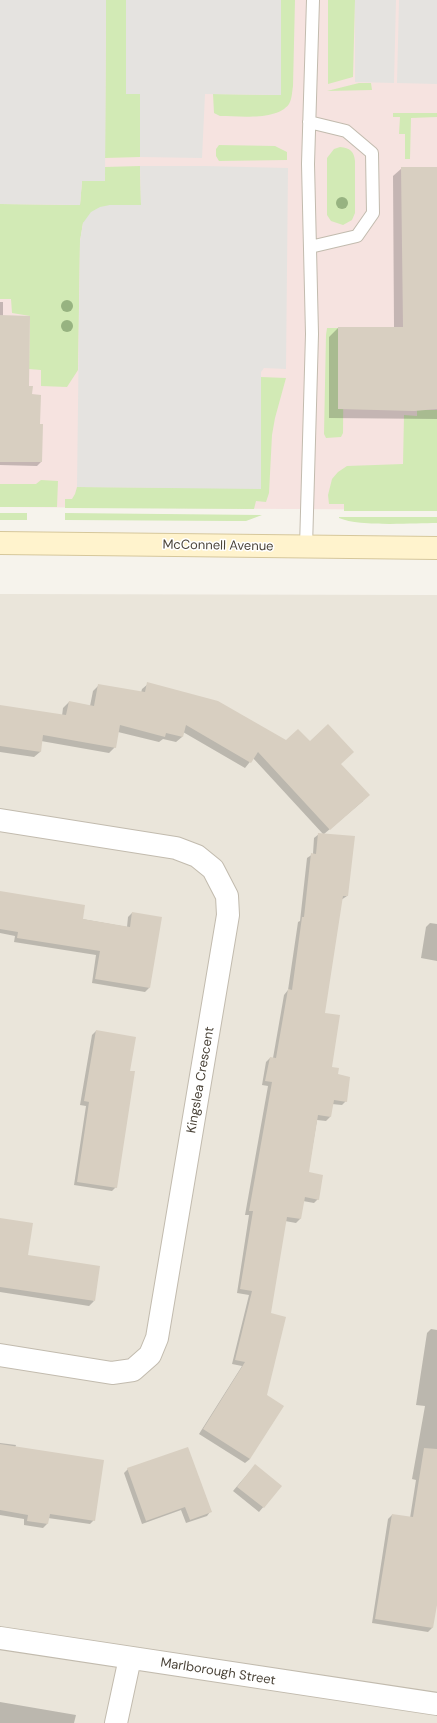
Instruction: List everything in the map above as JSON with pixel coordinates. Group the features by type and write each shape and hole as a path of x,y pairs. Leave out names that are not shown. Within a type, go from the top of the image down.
{"main road":[{"name":"McConnell Avenue","path":"0,543 437,548"}],"street":[{"name":"Kingslea Crescent","path":"0,820 176,848 197,856 213,869 227,896 228,915 157,1338 150,1355 133,1370 112,1373 0,1355"},
{"name":"Marlborough Street","path":"0,1638 437,1704"},
{"path":"116,1723 130,1658"}],"lane":[{"path":"306,547 312,334 308,164 313,0"},
{"path":"309,122 346,131 372,153 373,213 357,236 310,247"}],"shaded area":[{"path":"0,0 437,0 437,510 0,507"},
{"path":"0,0 106,0 105,181 82,181 80,205 0,204"},
{"path":"126,0 281,0 281,95 205,94 202,158 140,157 140,94 126,94"},
{"path":"355,0 396,0 394,83 355,82"},
{"path":"399,0 437,0 437,84 397,83"},
{"path":"140,166 288,168 286,369 264,368 261,372 261,489 77,487 80,241 83,223 91,212 100,207 110,205 141,205"},
{"path":"0,594 437,595 437,1723 0,1723"}],"green space":[{"path":"106,0 126,0 126,93 140,94 140,157 105,158"},
{"path":"281,0 295,0 293,86 289,104 276,113 267,115 247,117 220,116 214,113 213,94 281,95"},
{"path":"328,0 355,0 353,77 328,84"},
{"path":"359,83 371,83 372,90 327,91"},
{"path":"393,113 437,113 437,117 411,118 410,159 405,159 405,134 399,134 400,117 393,117"},
{"path":"219,145 275,146 287,152 287,160 219,161 216,156 216,149"},
{"path":"340,147 351,151 354,155 355,161 355,213 352,220 343,225 331,221 327,215 327,158 334,149"},
{"path":"140,166 141,205 110,205 83,223 80,241 78,370 67,387 41,386 41,370 29,369 30,316 12,313 11,299 0,299 0,204 80,205 82,181 104,181 105,167"},
{"path":"327,328 344,328 343,433 341,437 326,438 324,434"},
{"path":"261,377 286,378 272,435 269,493 266,502 256,501 254,509 65,508 65,499 72,499 77,487 261,488"},
{"path":"417,410 437,410 437,511 344,511 344,504 329,504 328,495 332,479 338,472 347,466 403,464 404,415 417,416"},
{"path":"41,480 58,481 57,507 0,507 0,484 36,484"},
{"path":"0,513 27,513 27,520 0,520"},
{"path":"65,513 262,515 246,521 65,520"},
{"path":"339,517 437,517 437,523 372,524 348,521"}],"building":[{"path":"401,167 437,167 437,409 414,411 338,409 338,327 403,327"},
{"path":"0,315 30,316 29,386 33,386 32,394 41,395 40,424 43,424 42,462 0,462"},
{"path":"147,682 218,701 286,740 298,729 310,741 328,724 354,752 341,764 370,795 330,830 258,752 251,763 186,725 183,737 166,733 165,737 120,725 116,748 43,735 41,752 0,746 0,705 66,715 69,701 94,706 98,684 145,692"},
{"path":"318,833 355,836 348,896 343,896 325,1013 340,1015 332,1067 339,1068 338,1074 350,1077 347,1102 334,1100 331,1117 318,1115 309,1172 323,1175 319,1200 305,1197 301,1219 287,1217 271,1313 286,1317 267,1395 284,1406 250,1459 203,1429 245,1362 235,1360 252,1291 240,1289 253,1211 249,1211 272,1082 265,1081 270,1057 276,1058 288,989 292,990 302,917 304,917 311,853 316,854"},
{"path":"0,891 85,905 83,919 130,927 132,912 162,917 150,988 95,979 100,951 17,938 18,932 0,929"},
{"path":"96,1030 136,1037 130,1071 135,1071 117,1188 77,1182 89,1102 84,1101"},
{"path":"0,1218 33,1223 28,1255 100,1266 95,1301 0,1287"},
{"path":"0,1444 104,1460 95,1521 50,1514 48,1524 27,1521 28,1515 0,1510"},
{"path":"188,1447 212,1512 190,1520 185,1507 146,1521 127,1468"},
{"path":"424,1448 437,1449 437,1605 433,1628 375,1619 392,1514 413,1517"},
{"path":"255,1464 282,1486 264,1508 237,1487"}]}
